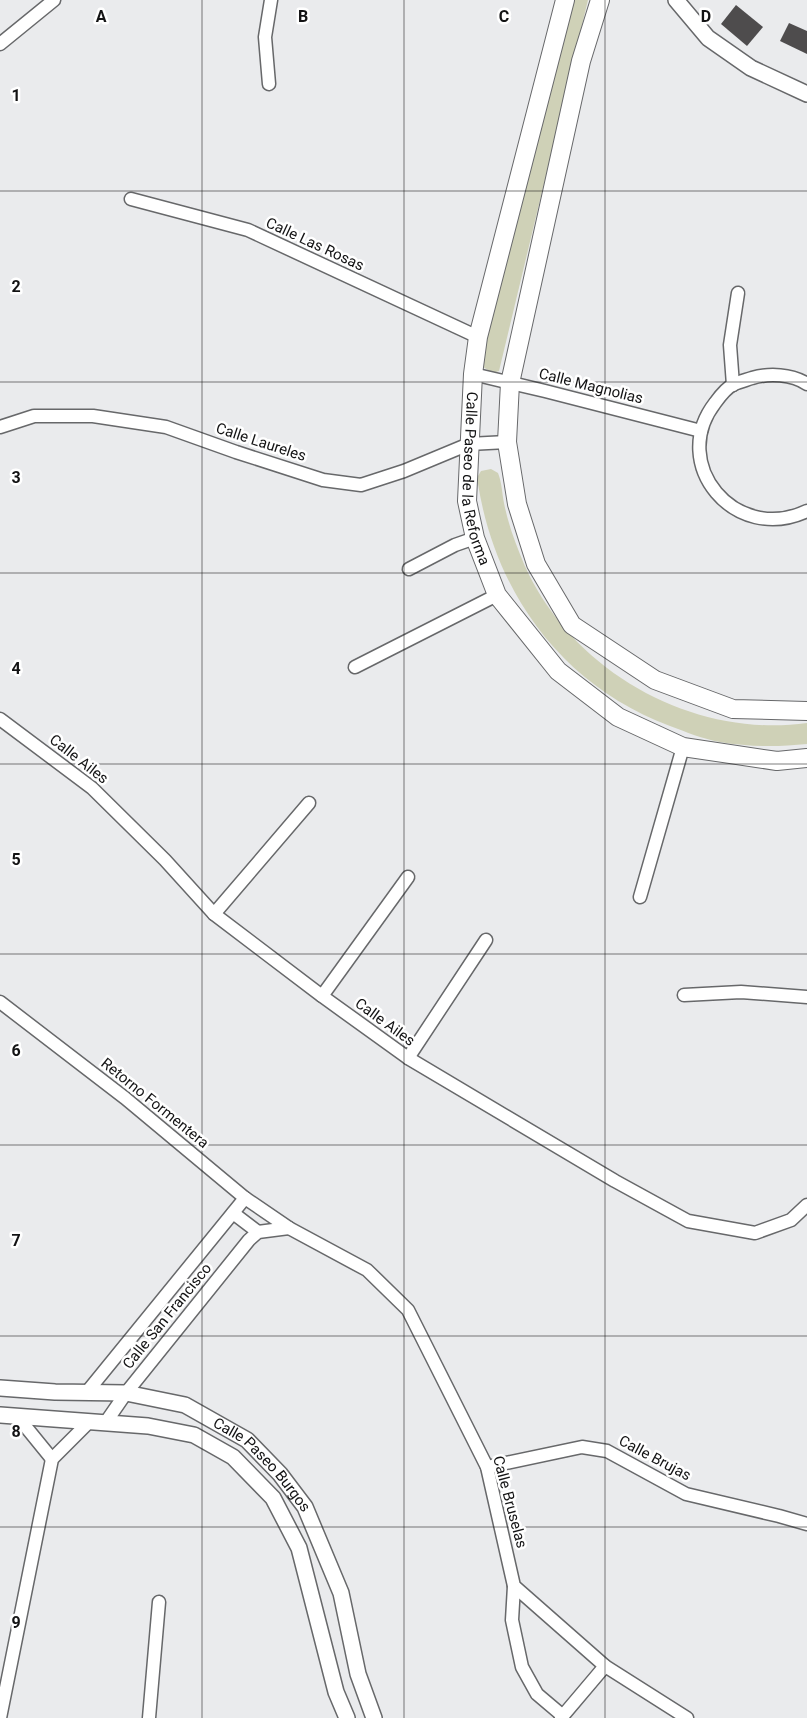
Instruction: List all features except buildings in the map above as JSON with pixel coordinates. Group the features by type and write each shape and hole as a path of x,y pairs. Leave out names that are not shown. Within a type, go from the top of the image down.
{"main road":[{"name":"Calle Paseo de la Reforma","path":"565,0 478,337 473,374 467,501 475,538 497,595 558,672 618,717 683,747 777,761 807,758"},
{"name":"Calle Paseo de la Reforma","path":"600,0 582,61 510,383 507,442 517,504 536,564 572,626 655,680 733,709 807,711"}],"street":[{"path":"0,44 54,0"},
{"path":"269,84 265,37 271,0"},
{"path":"676,0 708,38 751,68 807,94"},
{"name":"Calle Las Rosas","path":"131,199 248,230 478,337"},
{"path":"733,385 730,345 738,293"},
{"name":"Calle Magnolias","path":"473,374 701,431"},
{"path":"807,384 782,375 761,375 733,385 722,394 709,411 701,431 700,453 705,474 716,493 732,507 752,517 773,520 794,517 807,510"},
{"name":"Calle Laureles","path":"0,427 34,416 93,416 166,427 323,480 361,485 404,471 469,444 507,442"},
{"path":"409,568 455,545 475,538"},
{"path":"355,667 497,595"},
{"name":"Calle Ailes","path":"0,719 92,788 165,860 214,914 408,1058 614,1181 688,1221 755,1233 791,1220 807,1205"},
{"path":"640,897 683,747"},
{"path":"214,914 309,803"},
{"path":"322,996 408,877"},
{"path":"408,1058 486,940"},
{"path":"684,995 740,992 807,997"},
{"name":"Retorno Formentera","path":"0,1002 124,1098 245,1198 289,1228"},
{"name":"Calle San Francisco","path":"86,1392 245,1198"},
{"path":"233,1213 258,1232 289,1228"},
{"name":"Calle Bruselas","path":"289,1228 367,1270 408,1310 487,1467 514,1586 512,1620 522,1667 537,1694 562,1717"},
{"name":"Calle San Francisco","path":"106,1422 126,1393 258,1232"},
{"name":"Calle Paseo Burgos","path":"0,1388 55,1392 126,1393 185,1405 248,1440 280,1474 305,1507 341,1593 358,1674 374,1718"},
{"path":"55,1392 55,1418"},
{"name":"Calle Paseo Burgos","path":"0,1415 148,1426 194,1435 233,1457 273,1498 299,1548 336,1692 347,1718"},
{"path":"17,1416 52,1459"},
{"path":"0,1718 52,1459 90,1421"},
{"name":"Calle Brujas","path":"487,1467 582,1447 607,1451 686,1494 807,1524"},
{"path":"514,1586 605,1666 687,1718"},
{"path":"149,1718 159,1602"},
{"path":"562,1717 605,1666"}],"green space":[{"path":"568,0 588,0 499,371 493,373 478,364"},
{"path":"491,469 498,473 512,534 521,557 545,602 572,636 604,666 640,690 679,708 721,720 764,725 807,723 807,744 753,746 714,741 695,735 632,709 597,687 567,661 541,632 518,599 501,563 487,525 478,484 478,476 481,471"}]}
